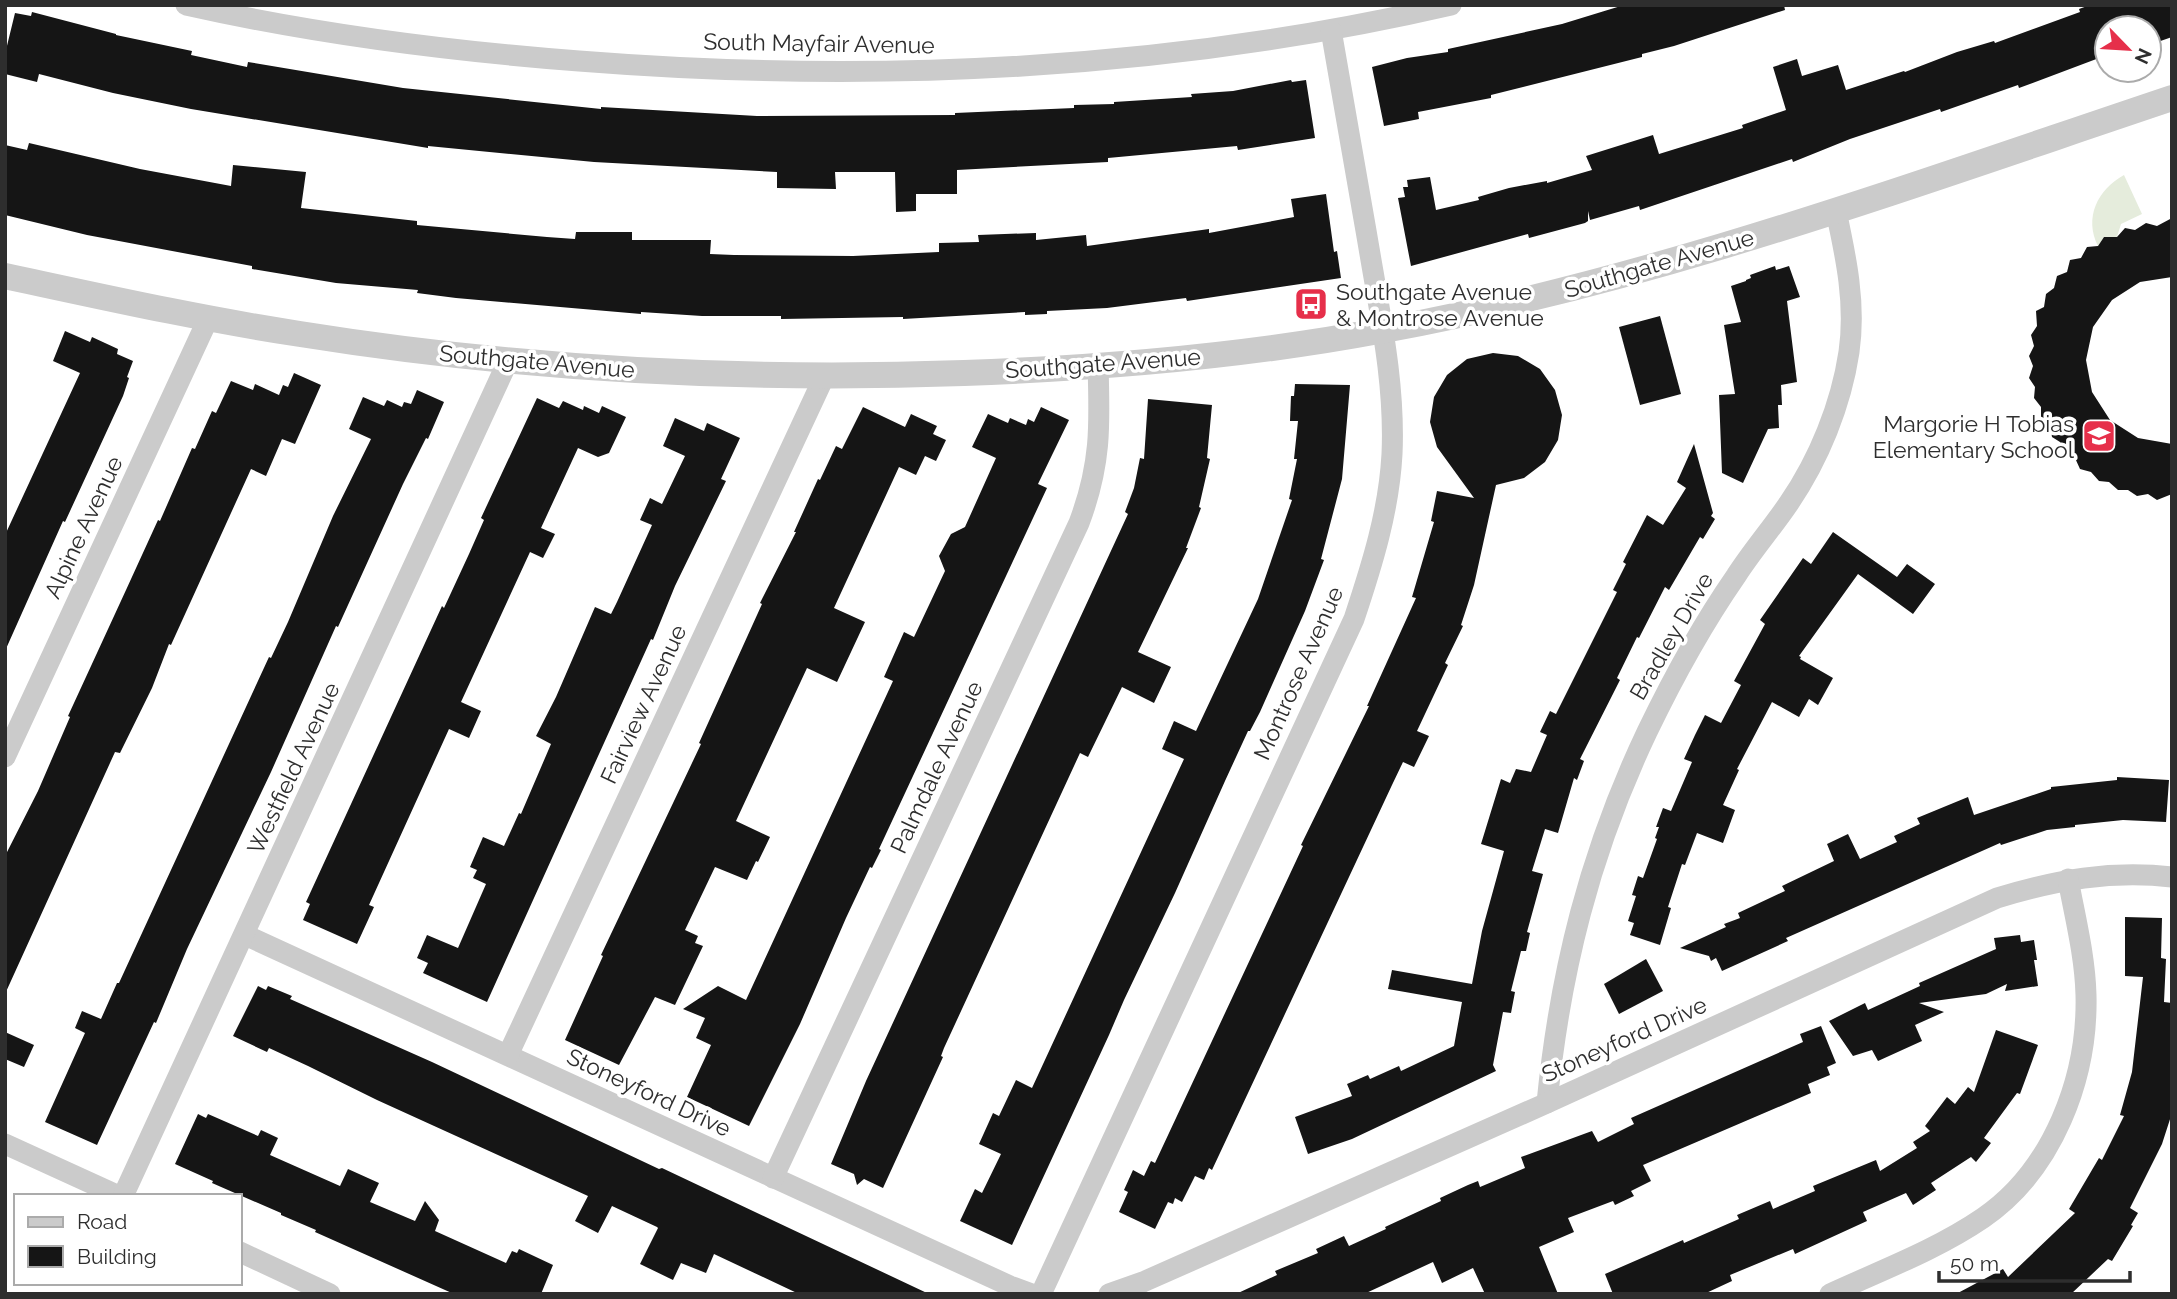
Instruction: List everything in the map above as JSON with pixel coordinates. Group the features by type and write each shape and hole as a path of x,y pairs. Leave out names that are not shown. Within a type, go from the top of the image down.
{"street":[{"name":"South Mayfair Avenue","path":"186,5 308,29 453,49 622,65 848,73 945,71 1080,63 1202,50 1331,30 1451,5"},
{"name":"Montrose Avenue","path":"1041,1294 1353,619 1371,569 1385,516 1392,455 1392,397 1383,330 1331,30"},
{"name":"Southgate Avenue","path":"5,276 300,335 509,361 700,373 825,375 913,375 1098,366 1285,346 1383,330 1499,306 1724,246 2172,98"},
{"name":"Bradley Drive","path":"1547,1103 1559,1004 1569,952 1585,896 1623,787 1647,733 1704,625 1808,472 1827,432 1840,394 1849,351 1852,306 1847,260 1836,211"},
{"name":"Alpine Avenue","path":"5,758 208,318"},
{"name":"Westfield Avenue","path":"122,1194 245,935 509,361"},
{"name":"Palmdale Avenue","path":"773,1178 1079,523 1091,492 1098,457 1098,366"},
{"name":"Fairview Avenue","path":"508,1055 825,375"},
{"name":"Stoneyford Drive","path":"1109,1294 1143,1282 1547,1103 1997,898 2068,879 2133,873 2172,877"},
{"path":"1830,1294 1946,1241 1985,1217 2020,1185 2046,1149 2065,1110 2078,1073 2085,1034 2086,993 2068,879"},
{"name":"Stoneyford Drive","path":"245,935 1032,1294"},
{"path":"5,1144 117,1194"},
{"path":"242,1253 330,1294"}],"green space":[{"path":"2124,175 2142,214 2121,224 2117,237 2104,237 2098,246 2092,225 2096,206 2107,188"}],"building":[{"path":"1624,5 1784,5 1785,10 1642,54 1642,57 1491,95 1491,98 1418,112 1419,119 1384,126 1372,67 1448,52 1448,49 1562,24"},
{"path":"2090,5 2172,5 2172,37 2163,40 2163,14 2093,14 2093,60 2019,88 2018,85 1941,112 1940,109 1850,139 1793,162 1792,159 1640,210 1639,206 1590,220 1588,211 1588,221 1585,223 1529,238 1528,234 1411,266 1398,198 1405,197 1403,187 1408,187 1407,180 1430,177 1436,210 1479,200 1478,197 1509,188 1547,183 1592,170 1586,156 1653,135 1659,154 1743,128 1742,125 1786,110 1773,67 1797,59 1802,76 1838,65 1846,90 1957,52 1994,41 1995,43 2080,12 2079,9"},
{"path":"32,12 116,35 192,51 191,55 247,67 248,62 403,88 601,109 757,116 955,115 1192,97 1191,94 1306,80 1315,138 1238,150 1237,146 1108,158 1108,162 957,170 957,194 916,194 916,211 896,212 895,172 835,172 836,189 777,188 777,172 594,162 428,148 191,109 39,74 37,82 5,74 5,54 15,13 31,16"},
{"path":"29,143 140,169 231,186 233,165 306,172 301,208 417,221 417,225 547,237 575,239 576,232 632,232 632,240 711,240 710,254 734,255 853,256 939,252 939,243 979,242 978,235 1036,233 1036,240 1086,235 1087,246 1209,229 1209,233 1294,217 1291,199 1326,194 1334,252 1337,251 1341,278 1187,301 1186,298 1107,308 1047,311 1047,314 1025,315 1025,312 903,319 781,319 781,316 641,314 456,298 417,293 418,290 336,283 252,269 252,266 87,235 5,215 5,145 27,150"},
{"path":"2172,218 2172,277 2140,282 2112,300 2093,327 2086,360 2092,392 2110,420 2138,438 2172,444 2172,494 2157,500 2148,494 2137,496 2128,490 2118,490 2109,482 2099,481 2091,472 2080,469 2075,458 2064,454 2060,442 2052,437 2050,425 2041,419 2041,407 2034,398 2035,387 2029,378 2033,366 2029,356 2034,346 2031,335 2037,326 2036,311 2044,307 2046,294 2054,288 2057,276 2067,272 2070,260 2081,258 2087,247 2098,246 2104,237 2117,237 2125,228 2135,230 2146,223 2157,226"},
{"path":"1775,266 1776,270 1789,266 1800,297 1787,301 1797,382 1781,385 1779,428 1768,429 1743,483 1722,473 1719,395 1735,394 1724,325 1741,322 1731,286 1746,281 1751,278 1750,275"},
{"path":"1660,316 1681,394 1640,405 1619,327"},
{"path":"65,331 90,342 92,337 118,349 117,354 133,361 123,396 5,651 5,535 80,373 53,361"},
{"path":"1493,353 1518,356 1540,369 1555,390 1562,415 1558,440 1545,462 1524,478 1496,485 1474,585 1461,625 1463,626 1417,731 1429,736 1414,767 1403,762 1212,1170 1209,1168 1204,1180 1195,1176 1182,1202 1175,1198 1173,1204 1168,1202 1155,1229 1119,1212 1128,1192 1124,1190 1133,1170 1144,1176 1151,1161 1155,1163 1303,846 1301,845 1369,706 1416,598 1412,597 1434,522 1431,521 1437,491 1474,498 1437,447 1430,422 1434,397 1447,375 1467,359"},
{"path":"294,373 321,385 295,444 282,439 266,476 251,469 171,645 169,644 152,688 120,753 115,752 5,994 5,856 38,791 70,717 68,716 158,520 160,521 192,448 195,449 212,411 216,413 231,381 253,390 255,384 279,395 283,385 288,387"},
{"path":"1295,384 1350,385 1342,479 1321,559 1324,560 1305,611 1260,712 1248,731 1012,1245 960,1221 975,1189 982,1193 1001,1154 979,1144 993,1113 999,1116 1016,1080 1032,1088 1184,759 1162,749 1174,721 1196,731 1258,599 1292,500 1289,499 1297,459 1294,459 1298,421 1290,421 1291,396 1294,396"},
{"path":"417,390 444,402 428,439 426,438 403,484 338,627 336,626 271,772 187,949 156,1023 154,1022 97,1145 45,1122 85,1033 75,1028 82,1011 101,1019 371,439 349,429 363,397 384,406 387,400 402,407 404,402 411,404"},
{"path":"537,398 559,408 563,401 583,410 584,406 599,413 602,406 626,417 609,453 598,457 578,448 541,528 555,534 543,558 530,552 461,702 481,711 469,738 449,729 369,905 374,907 357,944 303,920 310,904 306,902 442,606 444,608 469,554 484,520 481,518"},
{"path":"1148,399 1212,405 1207,458 1210,459 1199,507 1201,508 1188,548 1138,652 1171,667 1154,703 1122,687 1088,757 1080,753 944,1048 943,1057 883,1188 864,1179 857,1185 854,1174 831,1164 866,1081 1128,514 1125,512 1134,488 1140,458 1144,459"},
{"path":"863,407 905,427 911,414 937,426 933,434 946,440 936,461 925,456 916,475 899,467 834,608 865,622 837,682 807,668 736,821 770,837 747,880 715,867 685,930 698,936 695,943 703,946 675,1005 655,997 619,1065 565,1040 603,956 601,955 701,744 699,743 762,604 760,603 796,532 818,479 820,480 836,446 842,449"},
{"path":"1041,407 1069,420 1038,484 1047,488 879,849 881,850 846,918 800,1024 749,1126 687,1097 711,1045 696,1038 705,1018 683,1009 718,986 746,1000 893,681 884,677 904,632 914,637 945,571 939,556 951,534 965,527 996,458 972,447 988,414 1008,423 1010,418 1026,425 1028,419 1034,422"},
{"path":"675,418 704,431 707,423 740,438 721,479 726,481 675,586 653,640 651,639 487,1002 423,973 428,963 417,958 427,935 458,948 486,884 473,878 477,870 470,867 483,837 504,846 519,813 521,814 551,744 536,736 595,607 611,614 652,525 640,520 650,498 662,504 685,456 663,446"},
{"path":"1694,444 1713,513 1711,516 1715,519 1703,539 1700,537 1669,590 1665,587 1639,638 1637,637 1617,678 1620,680 1580,759 1584,761 1577,780 1574,778 1558,833 1545,829 1532,871 1543,874 1527,932 1530,933 1526,951 1521,951 1511,991 1515,992 1511,1013 1503,1012 1493,1065 1496,1071 1352,1139 1308,1154 1295,1117 1352,1096 1347,1084 1368,1075 1370,1079 1399,1066 1401,1071 1454,1046 1462,1002 1388,989 1392,970 1472,984 1482,931 1504,851 1481,844 1501,779 1510,783 1516,769 1531,772 1547,735 1540,732 1550,711 1556,714 1617,592 1613,590 1626,564 1623,562 1647,515 1663,525 1686,488 1677,482"},
{"path":"1833,532 1897,577 1907,564 1935,584 1913,614 1858,574 1799,656 1833,678 1818,705 1809,699 1799,717 1772,702 1737,769 1739,770 1723,805 1735,810 1723,843 1697,833 1685,865 1682,864 1668,907 1671,908 1660,945 1630,935 1634,923 1628,921 1636,896 1632,895 1638,876 1643,878 1657,839 1655,838 1659,827 1656,827 1663,808 1671,811 1692,762 1684,759 1705,715 1721,723 1741,685 1734,681 1765,624 1760,620 1803,558 1811,564"},
{"path":"2117,777 2169,780 2166,822 2123,820 2075,825 2047,830 2001,845 2000,843 1786,938 1788,941 1722,971 1716,958 1711,961 1709,956 1680,948 1726,927 1724,924 1740,918 1738,913 1785,891 1782,886 1834,861 1827,844 1848,834 1860,859 1897,842 1894,836 1920,824 1917,818 1968,797 1974,815 2051,787 2117,780"},
{"path":"2125,917 2162,918 2161,958 2166,959 2164,1002 2172,1003 2172,1113 2162,1144 2130,1208 2138,1213 2131,1225 2133,1226 2112,1261 2108,1259 2071,1294 1956,1294 2003,1269 2008,1277 2075,1213 2069,1209 2099,1158 2102,1160 2124,1116 2120,1115 2132,1072 2143,977 2125,976"},
{"path":"2020,935 2021,942 2034,940 2038,986 2005,991 2007,984 1986,994 1919,1003 1944,1012 1915,1025 1922,1041 1878,1061 1872,1050 1853,1056 1829,1021 1865,1003 1868,1010 1920,986 1919,983 1996,949 1994,938"},
{"path":"1646,959 1663,991 1619,1014 1604,984"},
{"path":"258,986 266,990 268,986 292,996 290,999 432,1062 659,1169 662,1168 929,1294 799,1294 714,1254 706,1273 681,1263 673,1280 640,1264 657,1227 612,1206 598,1233 575,1221 588,1196 269,1048 267,1052 233,1036"},
{"path":"1821,1026 1836,1063 1827,1067 1830,1075 1808,1084 1811,1093 1643,1165 1651,1181 1631,1191 1634,1196 1615,1205 1613,1201 1568,1218 1574,1232 1539,1247 1558,1294 1485,1294 1473,1268 1442,1283 1433,1262 1364,1294 1236,1294 1277,1275 1275,1271 1318,1253 1316,1249 1344,1236 1349,1246 1468,1185 1478,1181 1480,1187 1525,1168 1521,1157 1592,1131 1598,1142 1634,1124 1631,1118 1803,1042 1800,1034"},
{"path":"1996,1030 2038,1045 2020,1094 2017,1093 1984,1138 1991,1143 1976,1162 1971,1157 1931,1183 1936,1190 1913,1205 1906,1193 1863,1212 1867,1221 1795,1254 1793,1249 1730,1275 1732,1281 1704,1294 1613,1294 1605,1274 1739,1219 1737,1215 1770,1201 1773,1209 1815,1191 1813,1186 1876,1160 1880,1171 1917,1148 1913,1142 1930,1131 1925,1126 1947,1097 1955,1104 1968,1087 1974,1092"},
{"path":"5,1032 34,1045 24,1067 5,1059"},
{"path":"198,1114 206,1118 208,1114 258,1136 261,1130 278,1138 270,1155 340,1186 348,1169 379,1183 370,1202 415,1221 425,1201 439,1220 435,1231 506,1263 512,1251 517,1253 519,1249 553,1265 541,1294 454,1294 315,1232 316,1230 242,1194 212,1183 213,1181 175,1164"}],"place":[{"name":"Southgate Avenue & Montrose Avenue","path":"1311,304"},
{"name":"Margorie H Tobias Elementary School","path":"2099,436"}]}
